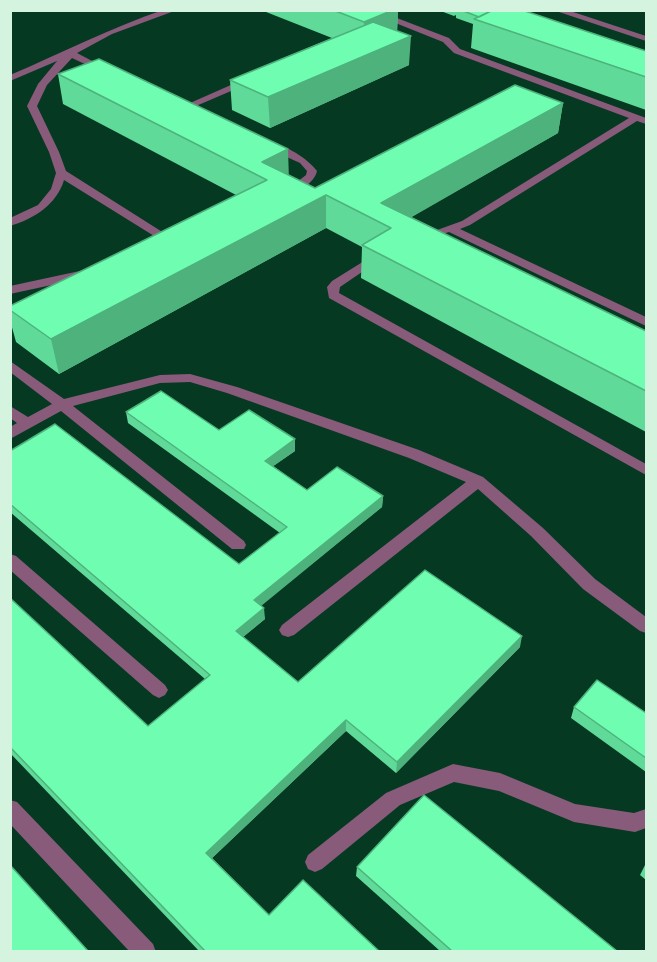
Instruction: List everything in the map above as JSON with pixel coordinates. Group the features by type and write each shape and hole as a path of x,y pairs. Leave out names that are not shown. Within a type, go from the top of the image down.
{"street":[{"path":"10,78 69,53 100,35 173,10"},
{"path":"367,10 446,40 457,51 646,121"},
{"path":"557,10 646,39"},
{"path":"570,15 580,10"},
{"path":"69,53 122,78"},
{"path":"10,223 42,207 56,189 61,173 54,152 32,106 39,86 69,53"},
{"path":"186,107 263,74"},
{"path":"175,102 196,112"},
{"path":"408,242 466,223 635,118"},
{"path":"261,141 304,161 312,171 311,176 279,201"},
{"path":"61,173 171,242"},
{"path":"449,228 646,322"},
{"path":"379,256 336,284 333,287 333,294 646,470"},
{"path":"10,290 102,270"},
{"path":"10,365 238,545"},
{"path":"10,434 62,404 160,379 190,378 232,390 414,454 478,481 537,532 589,584 646,626"},
{"path":"10,410 27,424"},
{"path":"288,630 478,481"},
{"path":"10,560 159,690"},
{"path":"315,862 393,799 453,772 500,782 574,813 635,823 646,818"},
{"path":"10,809 145,951"}],"building":[{"path":"333,10 393,10 364,22"},
{"path":"461,10 493,10 479,17"},
{"path":"493,10 522,10 646,51 646,77 474,19"},
{"path":"373,22 411,36 268,97 230,80"},
{"path":"99,59 288,149 262,162 315,188 515,85 563,103 381,203 646,331 646,391 362,245 391,228 326,195 51,339 10,310 10,306 267,180 58,74"},
{"path":"161,391 219,430 249,410 295,439 265,461 307,490 337,467 383,496 254,600 264,608 236,631 298,682 425,570 522,636 397,762 346,720 206,853 269,915 303,880 379,951 205,951 10,747 10,598 148,726 210,675 10,504 10,451 55,424 239,564 287,527 126,412"},
{"path":"597,680 646,713 646,758 574,707"},
{"path":"424,795 617,951 452,951 357,867"},
{"path":"10,865 88,951 10,951"}]}
